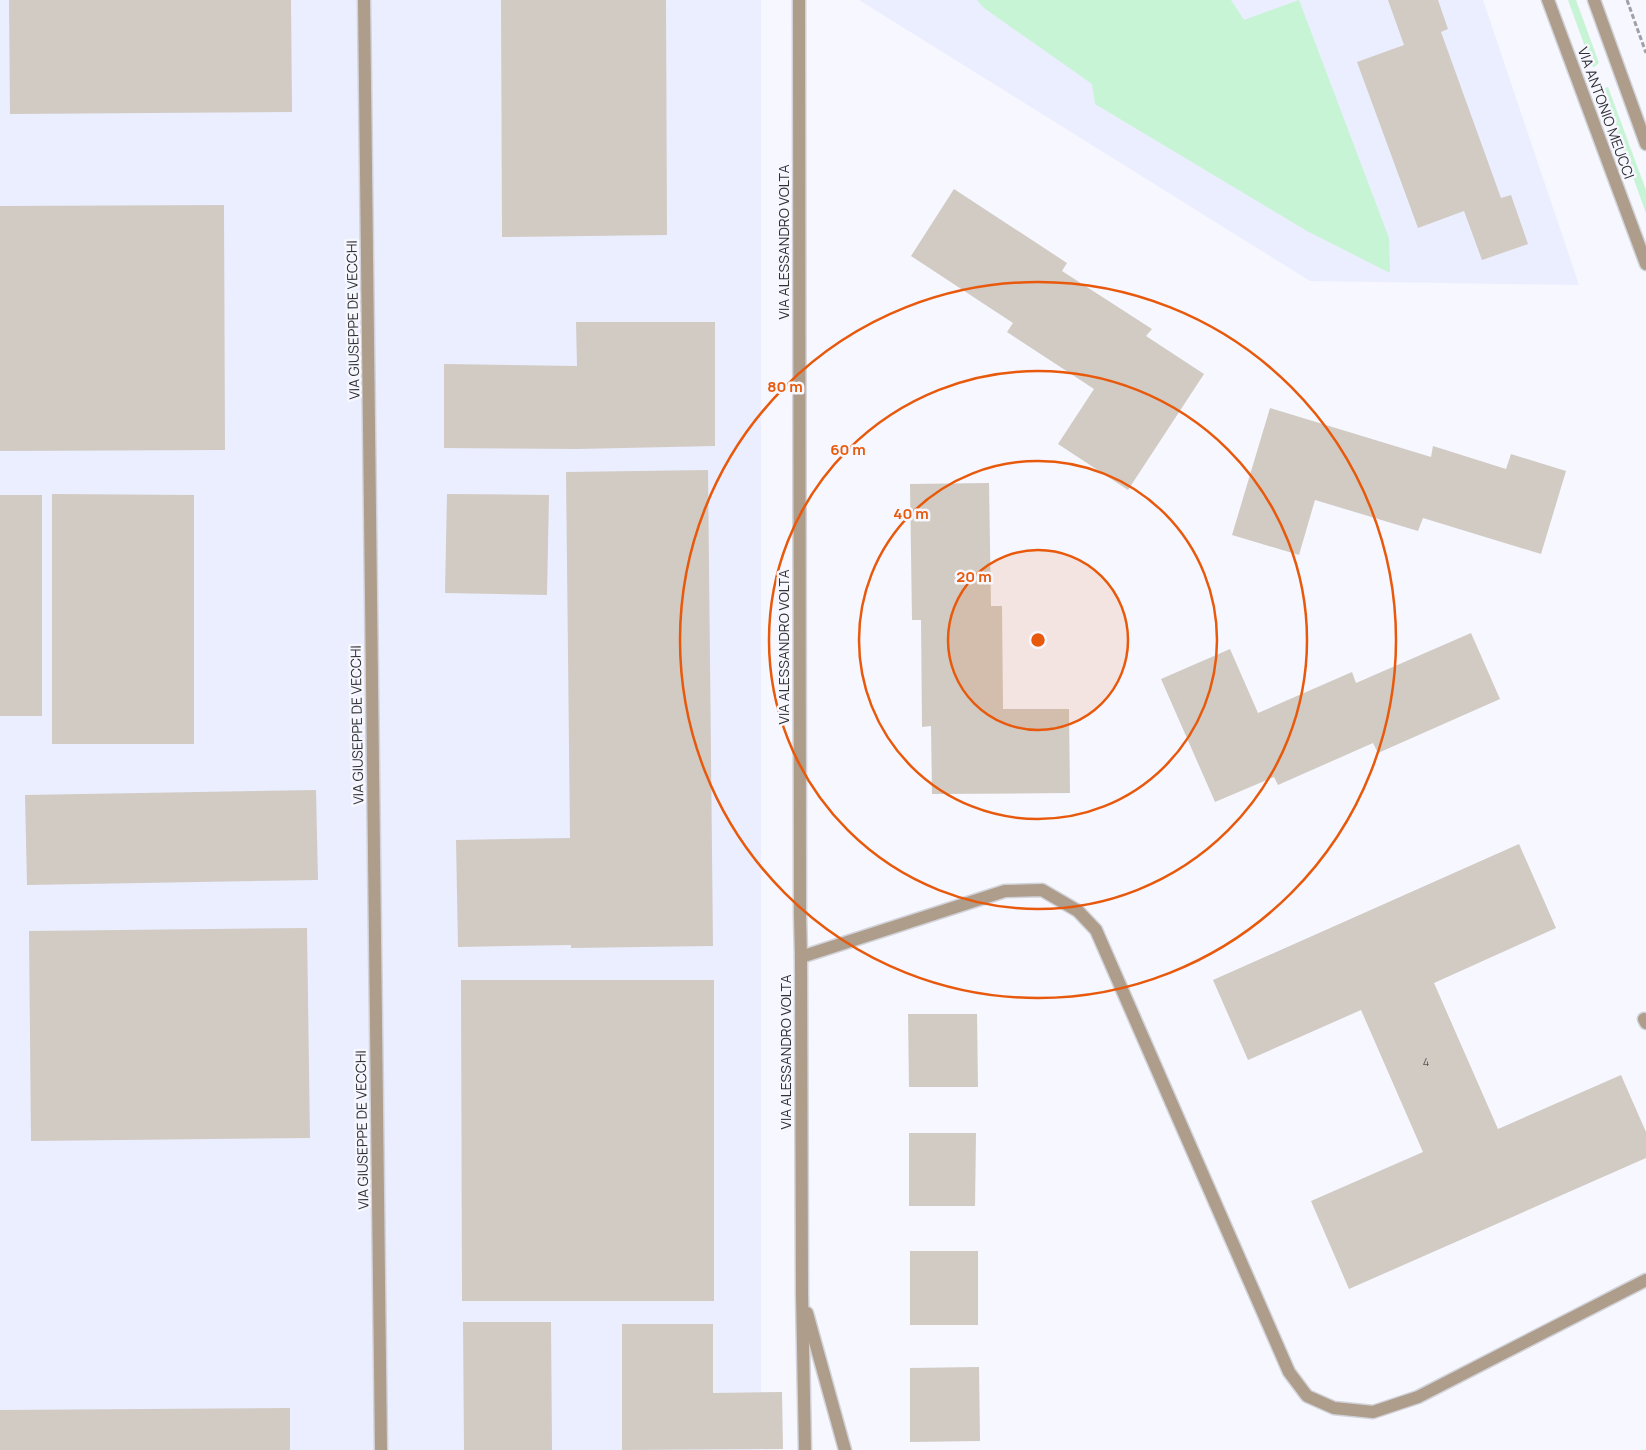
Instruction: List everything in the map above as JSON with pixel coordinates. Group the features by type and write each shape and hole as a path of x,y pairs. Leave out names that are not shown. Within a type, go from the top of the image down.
{"street":[{"name":"VIA GIUSEPPE DE VECCHI","path":"364,0 381,1450"},
{"name":"VIA ALESSANDRO VOLTA","path":"799,0 800,915 802,1294 805,1450"},
{"name":"VIA ANTONIO MEUCCI","path":"1548,0 1646,264"},
{"name":"VIA ANTONIO MEUCCI","path":"1594,0 1646,144"},
{"path":"801,956 1005,891 1042,890 1078,911 1096,930 1289,1372 1307,1396 1334,1408 1373,1412 1418,1397 1646,1280"},
{"name":"VIA ALESSANDRO VOLTA","path":"802,1294 845,1450"}],"path":[{"path":"1626,0 1646,53"}],"shaded area":[{"path":"0,0 761,0 761,1450 0,1450"},
{"path":"859,0 1483,0 1579,285 1310,281"}],"green space":[{"path":"977,0 1231,0 1244,20 1299,0 1389,238 1390,273 1307,231 1095,104 1092,84 984,8"},
{"path":"1568,0 1576,0 1599,63 1594,67 1592,66"},
{"path":"1608,87 1646,190 1646,213 1601,89"}],"building":[{"path":"9,0 291,0 292,112 10,114"},
{"path":"501,0 666,0 667,235 502,237"},
{"path":"1388,0 1438,0 1448,29 1441,32 1501,198 1511,195 1528,244 1482,260 1464,211 1418,228 1357,62 1404,45"},
{"path":"954,189 1067,263 1062,271 1152,329 1146,336 1204,374 1128,490 1058,444 1094,389 1007,332 1013,323 911,256"},
{"path":"224,205 225,450 0,451 0,206"},
{"path":"576,322 715,322 715,446 577,449 444,448 444,364 577,366"},
{"path":"1270,408 1431,457 1433,446 1506,469 1511,454 1566,471 1541,554 1423,518 1418,531 1315,500 1299,555 1232,535"},
{"path":"708,470 713,946 571,948 571,945 458,947 456,840 570,838 566,472"},
{"path":"989,483 991,606 1002,606 1003,709 1069,709 1070,793 932,794 931,726 922,727 921,620 912,620 910,484"},
{"path":"52,494 194,495 194,744 52,744"},
{"path":"447,494 549,495 547,595 445,593"},
{"path":"0,495 42,495 42,716 0,716"},
{"path":"1471,633 1500,699 1378,753 1373,743 1278,785 1274,777 1215,802 1161,679 1230,649 1258,713 1352,672 1356,683"},
{"path":"316,790 318,880 27,885 25,795"},
{"path":"1519,844 1556,928 1434,983 1498,1129 1621,1075 1646,1132 1646,1158 1349,1289 1311,1201 1423,1152 1361,1010 1248,1060 1213,980"},
{"path":"307,928 310,1138 31,1141 29,931"},
{"path":"461,980 714,980 714,1301 462,1301"},
{"path":"908,1014 977,1014 978,1087 909,1087"},
{"path":"909,1133 976,1133 975,1206 909,1206"},
{"path":"910,1251 978,1251 978,1325 910,1325"},
{"path":"463,1322 551,1322 552,1450 464,1450"},
{"path":"622,1324 713,1324 713,1393 782,1392 783,1449 622,1450"},
{"path":"979,1367 980,1441 910,1442 910,1368"},
{"path":"290,1408 290,1450 0,1450 0,1410"}]}
